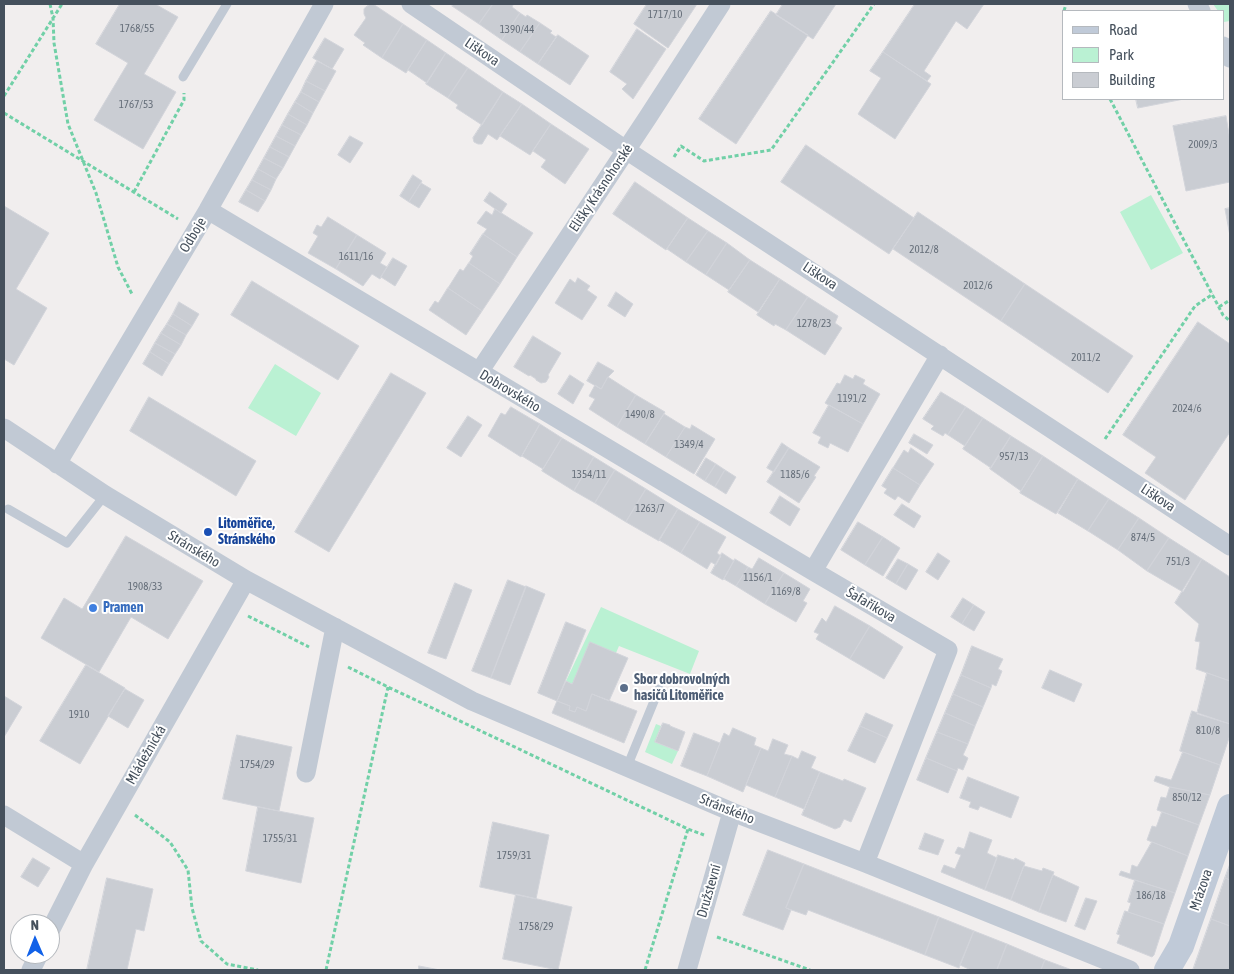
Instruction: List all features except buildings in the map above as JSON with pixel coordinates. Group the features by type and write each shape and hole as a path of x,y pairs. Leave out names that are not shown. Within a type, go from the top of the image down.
{"main road":[{"name":"Mrázova","path":"1167,970 1181,946 1230,807"}],"street":[{"name":"Odboje","path":"57,464 208,210 324,4"},
{"name":"Liškova","path":"411,4 662,174 1230,546"},
{"name":"Elišky Krásnohorské","path":"479,372 721,4"},
{"name":"Dobrovského","path":"208,210 813,571"},
{"path":"813,571 940,355"},
{"name":"Stránského","path":"4,428 105,495 246,580 472,701 732,812 865,863 1130,970"},
{"name":"Šafaříkova","path":"813,571 948,650 865,863"},
{"name":"Mládežnická","path":"59,914 118,803 246,580"},
{"path":"306,774 335,627"},
{"name":"Družstevní","path":"686,970 732,812"},
{"path":"4,815 84,864"}],"lane":[{"path":"183,77 227,4"},
{"path":"8,509 67,543 105,495"},
{"path":"627,767 659,688"}],"path":[{"path":"50,4 53,18 54,43 68,124 96,193 118,267 144,317"},
{"path":"4,96 62,4"},
{"path":"662,174 681,146 704,162 771,150 874,4"},
{"path":"134,192 184,100 183,77"},
{"path":"1111,100 1219,307 1230,321"},
{"path":"4,113 196,230"},
{"path":"1094,456 1195,306 1213,294"},
{"path":"1219,307 1230,300"},
{"path":"230,607 388,687 688,829 723,842"},
{"path":"326,970 388,687"},
{"path":"118,803 170,842 188,870 192,908 201,941 227,964 258,970"},
{"path":"645,970 688,829"},
{"path":"698,930 810,970"}],"green space":[{"path":"1213,4 1230,4 1230,21 1224,22 1224,10 1217,10"},
{"path":"1151,195 1183,253 1151,270 1120,212"},
{"path":"275,364 321,393 296,436 248,408"},
{"path":"601,607 699,651 690,674 619,646 616,653 572,684 566,681"},
{"path":"656,724 661,726 655,742 678,751 672,764 645,752"}],"place":[{"name":"Litoměřice, Stránského","path":"208,532"},
{"name":"Pramen","path":"93,608"},
{"name":"Sbor dobrovolných hasičů Litoměřice","path":"624,688"}]}
